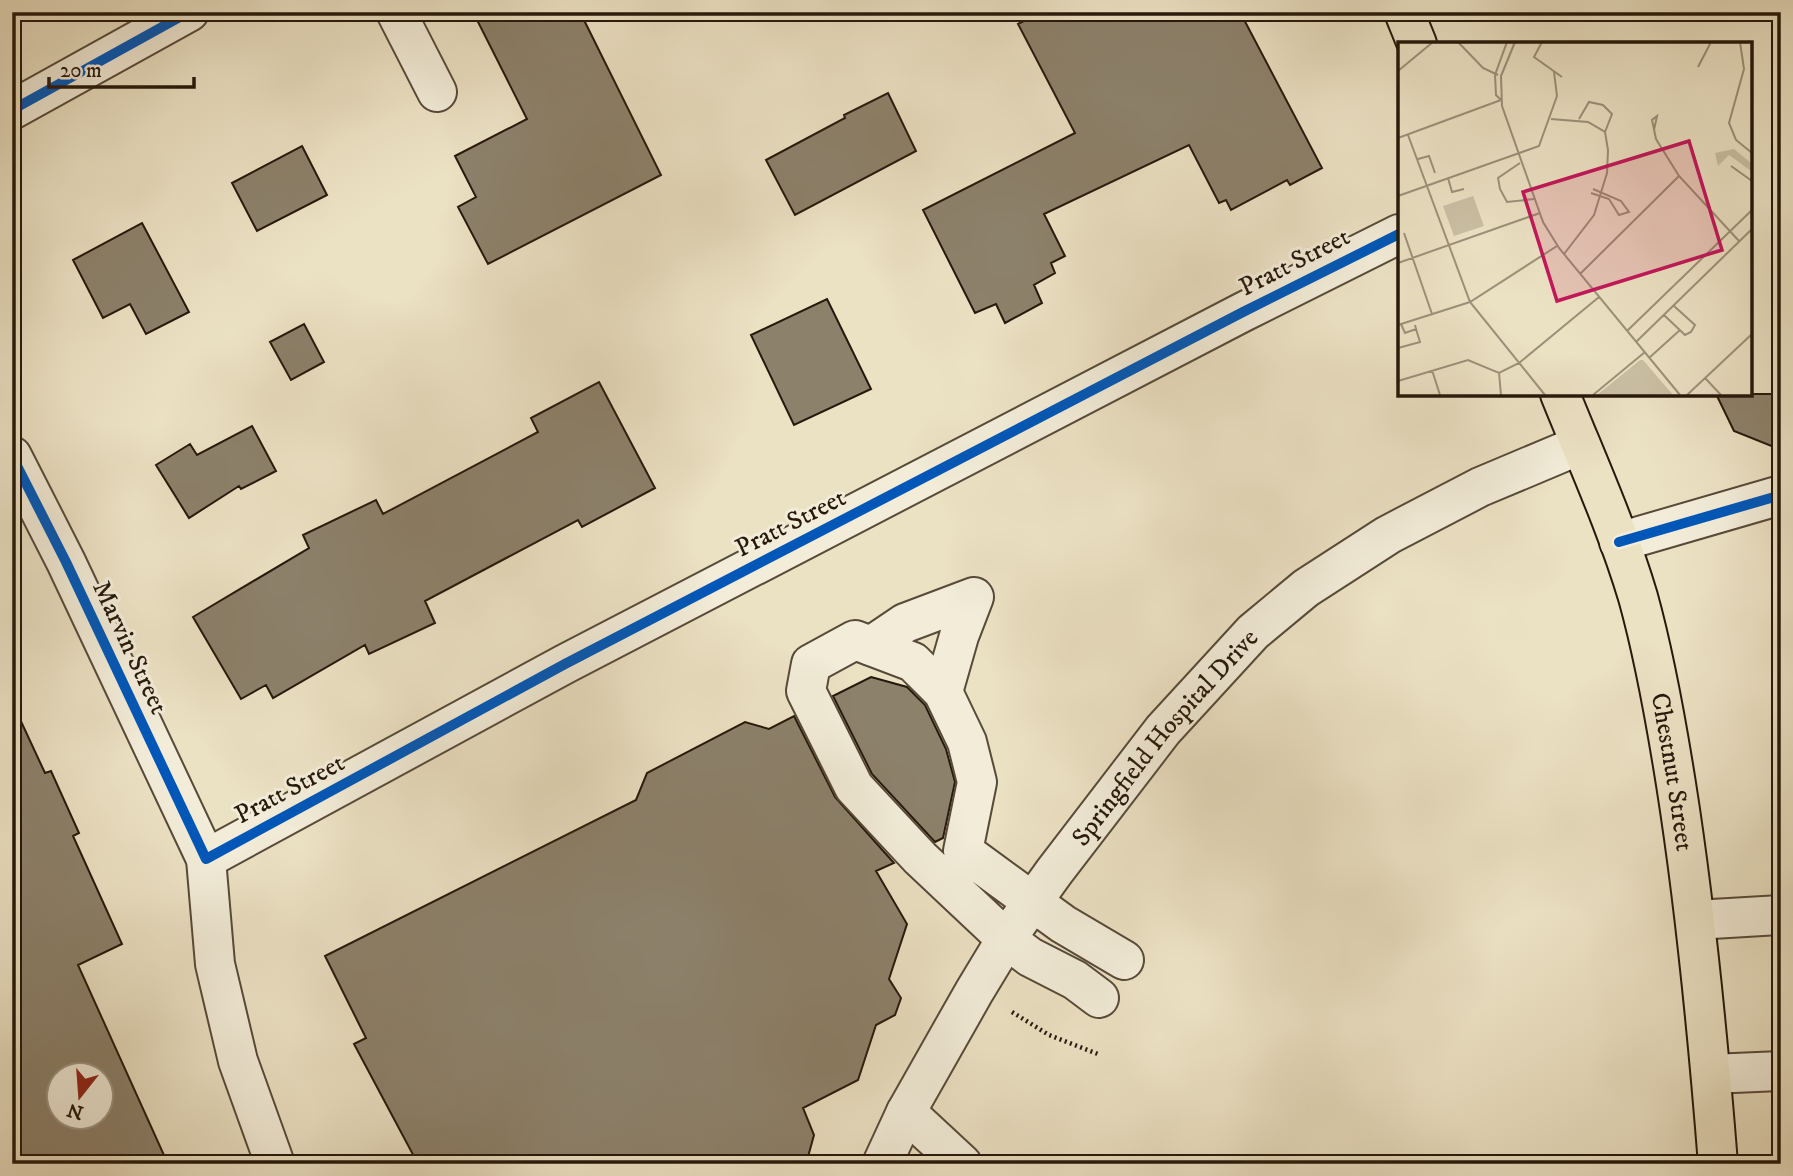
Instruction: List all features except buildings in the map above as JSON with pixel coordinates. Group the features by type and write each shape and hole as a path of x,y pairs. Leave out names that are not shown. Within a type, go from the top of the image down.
{"main road":[{"path":"1404,12 1416,42"},
{"name":"Chestnut Street","path":"1561,396 1611,516 1638,597 1656,672 1682,823 1695,919 1718,1164"}],"street":[{"path":"12,110 189,12"},
{"path":"396,12 437,92"},
{"name":"Pratt Street","path":"206,859 565,664 1231,318 1398,234"},
{"name":"Springfield Hospital Drive","path":"891,1159 906,1112 1006,939 1163,730 1253,632 1306,588 1388,536 1468,493 1580,445"},
{"name":"Marvin Street","path":"12,456 66,562 206,859"},
{"path":"1619,542 1781,495"},
{"path":"871,646 905,623 974,597 959,636 943,692"},
{"path":"949,862 977,782 967,742 943,692 913,662 855,640 811,664 806,691 854,787 949,862 1032,902 1124,960"},
{"path":"206,859 215,964 238,1061 275,1164"},
{"path":"949,862 1006,939 1030,957 1075,980 1099,998"},
{"path":"1695,919 1781,915"},
{"path":"1711,1074 1781,1071"},
{"path":"906,1112 962,1164"}],"path":[{"path":"1008,1010 1049,1035 1098,1054"}],"cycle path":[{"path":"12,110 189,12"},
{"path":"12,456 66,562 206,859 565,664 1243,312 1398,234"},
{"path":"1619,542 1781,495"}]}
